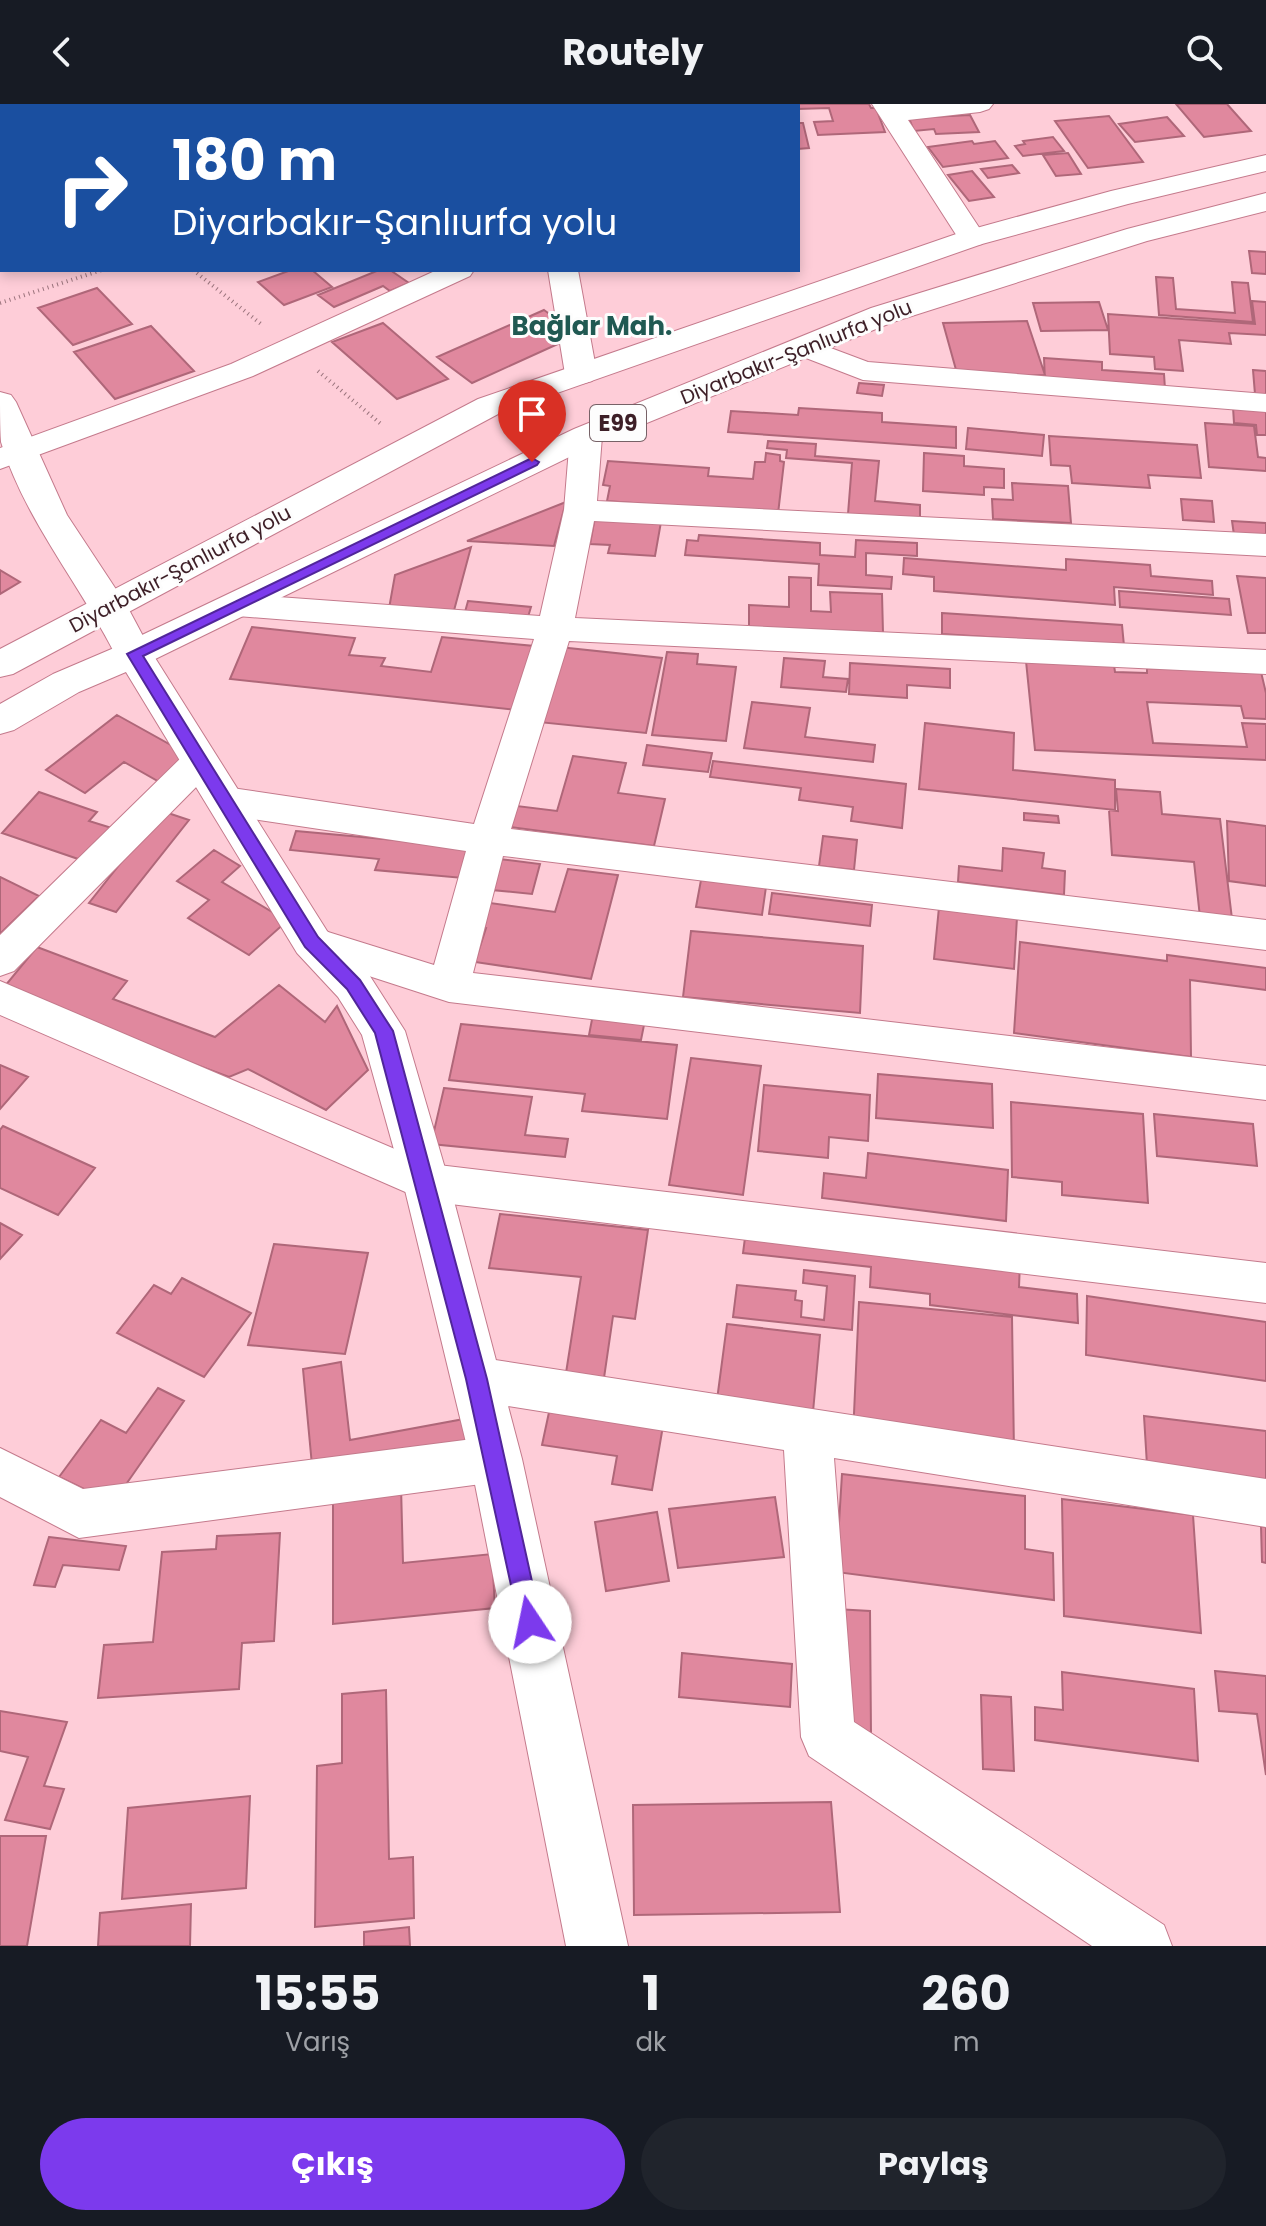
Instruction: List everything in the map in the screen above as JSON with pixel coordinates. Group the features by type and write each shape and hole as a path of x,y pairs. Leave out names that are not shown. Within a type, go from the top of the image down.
{"main road":[{"name":"Diyarbakır-Şanlıurfa yolu","path":"0,665 489,406 972,238 1121,197 1266,163"},
{"name":"Diyarbakır-Şanlıurfa yolu","path":"0,721 66,683 134,654 586,436 882,315 1122,239 1266,202"},
{"path":"563,272 581,374"},
{"path":"0,402 11,455 109,606 134,654 312,942 353,985 383,1031 426,1182 496,1459 597,1946"}],"street":[{"path":"972,238 888,109 980,104"},
{"path":"11,455 242,370 456,272"},
{"path":"804,347 863,371 1266,403"},
{"path":"449,986 488,840 555,629 580,510 586,436"},
{"path":"580,510 1266,545"},
{"path":"237,605 555,629 1266,662"},
{"path":"0,960 200,761"},
{"path":"225,801 488,840 1266,935"},
{"path":"312,942 449,986 1266,1083"},
{"path":"0,997 426,1182 1266,1283"},
{"path":"476,1379 1266,1503"},
{"path":"807,1430 828,1737 1143,1946"},
{"path":"0,1471 79,1514 496,1459"}],"path":[{"path":"0,303 96,272"}],"building":[{"path":"800,104 869,104 871,108 876,108 885,132 818,135 814,122 833,121 829,108 800,109"},
{"path":"1176,104 1227,104 1251,131 1204,137"},
{"path":"970,115 979,132 936,134 934,129 914,131 909,118"},
{"path":"1109,116 1143,162 1088,168 1055,121"},
{"path":"1167,117 1184,136 1135,142 1119,124"},
{"path":"800,123 803,123 809,148 800,149"},
{"path":"1053,137 1064,151 1023,156 1015,146 1025,144 1023,141"},
{"path":"972,141 974,144 995,141 1008,158 943,167 928,147"},
{"path":"1068,153 1081,174 1056,176 1043,155"},
{"path":"1012,165 1019,173 988,178 981,169"},
{"path":"972,171 994,197 969,201 948,175"},
{"path":"1249,251 1266,252 1266,274 1252,273"},
{"path":"286,272 314,272 332,287 284,305 258,282"},
{"path":"374,272 393,272 409,283 390,291 383,286 334,307 318,295"},
{"path":"1156,277 1173,278 1176,309 1235,313 1232,282 1248,283 1253,322 1159,315"},
{"path":"97,288 132,324 73,345 38,308"},
{"path":"1252,301 1266,302 1266,335 1229,333 1231,344 1179,340 1183,371 1155,369 1154,357 1110,354 1108,314 1255,324"},
{"path":"1099,302 1108,330 1041,331 1033,303"},
{"path":"544,310 566,326 547,334 560,343 472,383 437,357"},
{"path":"1027,321 1045,375 958,377 943,323"},
{"path":"383,323 448,379 397,399 332,342"},
{"path":"151,326 194,371 115,399 74,352"},
{"path":"1044,358 1102,362 1102,370 1164,374 1165,389 1045,381"},
{"path":"1253,370 1266,371 1266,395 1255,394"},
{"path":"859,383 884,385 882,396 857,393"},
{"path":"1233,407 1266,410 1266,435 1257,435 1256,425 1234,423"},
{"path":"799,408 882,413 882,422 956,427 956,448 728,432 731,411 798,415"},
{"path":"1205,423 1254,426 1258,457 1266,458 1266,471 1209,467"},
{"path":"968,428 1044,435 1042,456 966,449"},
{"path":"1049,436 1197,445 1201,478 1148,475 1150,488 1072,483 1070,466 1051,465"},
{"path":"768,441 816,444 815,456 879,461 875,501 920,505 920,520 848,514 852,463 786,458 787,450 767,448"},
{"path":"766,453 780,455 780,461 784,462 778,514 607,501 610,486 603,485 608,461 709,468 708,476 753,479 755,462 765,462"},
{"path":"924,453 964,456 964,466 1004,469 1004,488 984,487 984,495 923,491"},
{"path":"1012,483 1068,486 1071,523 993,519 992,499 1013,500"},
{"path":"1181,499 1212,501 1214,522 1183,520"},
{"path":"566,502 554,546 467,541"},
{"path":"595,517 661,522 655,556 608,553 610,545 590,544"},
{"path":"1232,521 1266,523 1266,537 1234,535"},
{"path":"699,535 820,543 820,555 855,557 856,540 917,543 917,556 866,553 866,575 892,577 891,589 818,585 819,564 685,555 687,540 698,541"},
{"path":"471,547 452,618 388,614 395,575"},
{"path":"904,558 1066,570 1066,559 1150,565 1151,576 1212,581 1213,595 1114,587 1115,605 934,591 934,577 903,574"},
{"path":"0,570 20,582 0,594"},
{"path":"1237,576 1266,578 1266,633 1248,633"},
{"path":"789,577 811,578 811,611 831,612 830,592 882,594 883,633 749,627 749,605 789,607"},
{"path":"1119,591 1229,599 1231,615 1120,607"},
{"path":"468,601 531,607 528,617 465,612"},
{"path":"942,613 1122,625 1124,646 942,634"},
{"path":"252,627 355,638 349,655 385,658 381,666 431,672 442,637 534,646 517,710 230,679"},
{"path":"559,647 662,658 646,733 538,722"},
{"path":"667,652 698,654 697,664 736,667 726,741 652,735"},
{"path":"784,658 825,661 823,677 848,679 846,692 781,687"},
{"path":"1026,661 1114,665 1115,672 1147,673 1147,668 1261,672 1266,693 1266,719 1244,718 1241,706 1147,702 1153,743 1247,747 1242,723 1266,724 1266,760 1035,750"},
{"path":"850,663 950,669 950,688 907,685 907,698 849,694"},
{"path":"752,702 810,708 805,737 875,745 873,762 744,748"},
{"path":"117,715 194,758 163,784 124,762 85,793 46,770"},
{"path":"925,723 1014,733 1013,770 1115,780 1115,810 919,789"},
{"path":"647,745 712,753 708,772 643,765"},
{"path":"573,756 626,763 618,793 665,799 654,846 510,827 517,806 557,811"},
{"path":"713,761 906,784 902,828 851,821 853,807 799,800 801,788 710,777"},
{"path":"1116,789 1160,792 1162,814 1220,819 1232,919 1200,917 1194,862 1112,855 1109,810 1118,811"},
{"path":"39,792 97,812 89,821 115,829 87,862 2,833"},
{"path":"162,811 189,820 116,912 89,903"},
{"path":"1024,813 1058,816 1059,823 1024,820"},
{"path":"1227,821 1266,826 1266,886 1229,881"},
{"path":"296,831 471,847 463,878 375,870 379,859 290,850"},
{"path":"823,836 857,840 854,870 819,866"},
{"path":"1003,848 1044,853 1042,868 1065,871 1064,895 958,882 959,866 1002,871"},
{"path":"214,850 240,866 222,882 287,921 249,955 188,918 209,900 177,881"},
{"path":"499,859 540,864 532,894 492,890"},
{"path":"568,869 618,875 591,979 475,962 486,928 468,926 476,901 555,912"},
{"path":"0,877 39,896 0,934"},
{"path":"701,880 766,887 762,915 696,907"},
{"path":"772,893 872,905 870,926 769,914"},
{"path":"939,907 1017,917 1014,969 934,959"},
{"path":"691,931 863,946 860,1013 683,997"},
{"path":"1020,942 1167,961 1167,955 1266,968 1266,990 1190,980 1191,1057 1014,1033"},
{"path":"37,947 127,981 113,999 215,1037 279,985 325,1022 337,1006 368,1070 326,1110 248,1069 229,1077 0,992"},
{"path":"595,1004 647,1010 641,1040 589,1035"},
{"path":"461,1024 677,1045 667,1119 582,1111 585,1094 449,1080"},
{"path":"691,1058 761,1066 743,1195 669,1185"},
{"path":"0,1065 28,1077 0,1109"},
{"path":"878,1074 992,1084 993,1128 876,1118"},
{"path":"764,1085 870,1095 868,1141 829,1137 828,1158 758,1151"},
{"path":"444,1088 532,1097 525,1135 568,1139 565,1157 431,1144"},
{"path":"1011,1102 1143,1114 1148,1203 1062,1195 1062,1182 1012,1177"},
{"path":"1154,1114 1253,1124 1257,1166 1157,1156"},
{"path":"3,1126 95,1168 58,1215 0,1188 0,1130"},
{"path":"868,1153 1008,1170 1006,1221 822,1198 824,1173 866,1178"},
{"path":"500,1214 648,1230 635,1319 613,1316 604,1378 566,1373 581,1277 489,1268"},
{"path":"0,1223 22,1235 0,1259"},
{"path":"746,1230 1020,1262 1019,1287 1077,1294 1078,1323 930,1305 930,1294 870,1287 871,1267 743,1253"},
{"path":"274,1244 368,1253 345,1354 248,1345"},
{"path":"804,1270 855,1276 852,1330 733,1317 737,1285 796,1291 795,1300 802,1301 801,1317 824,1320 827,1286 803,1283"},
{"path":"182,1278 251,1313 204,1377 117,1333 154,1285 171,1294"},
{"path":"1087,1296 1266,1322 1266,1381 1086,1355"},
{"path":"859,1302 1012,1317 1014,1453 853,1436"},
{"path":"727,1324 820,1335 813,1412 717,1400"},
{"path":"341,1362 350,1440 464,1419 469,1447 313,1476 303,1369"},
{"path":"158,1388 184,1401 113,1503 59,1477 101,1420 126,1433"},
{"path":"551,1403 664,1420 652,1490 612,1484 617,1456 542,1445"},
{"path":"1144,1416 1266,1431 1266,1480 1147,1465"},
{"path":"842,1474 1025,1496 1025,1549 1053,1553 1054,1600 836,1572"},
{"path":"401,1486 403,1563 492,1554 495,1608 333,1624 333,1493"},
{"path":"775,1497 784,1557 678,1568 669,1509"},
{"path":"1062,1499 1193,1515 1201,1633 1064,1616"},
{"path":"657,1512 669,1581 606,1591 595,1522"},
{"path":"1261,1526 1266,1527 1266,1563 1262,1562"},
{"path":"280,1533 274,1641 242,1643 239,1689 98,1698 104,1645 153,1642 162,1552 216,1549 217,1536"},
{"path":"49,1537 126,1546 119,1570 63,1565 55,1587 34,1585"},
{"path":"835,1609 870,1611 871,1737 835,1734"},
{"path":"682,1653 792,1664 790,1707 679,1697"},
{"path":"1215,1671 1266,1676 1266,1775 1257,1714 1219,1711"},
{"path":"1062,1672 1194,1689 1198,1761 1035,1740 1035,1707 1063,1710"},
{"path":"386,1690 389,1859 413,1857 414,1918 315,1927 317,1766 342,1763 342,1694"},
{"path":"981,1695 1011,1697 1014,1771 983,1769"},
{"path":"0,1711 67,1722 44,1786 64,1789 50,1829 5,1820 28,1757 0,1751"},
{"path":"250,1796 246,1888 122,1899 128,1808"},
{"path":"831,1802 840,1912 634,1915 633,1805"},
{"path":"0,1836 46,1836 27,1946 0,1946"},
{"path":"191,1904 190,1946 98,1946 100,1913"},
{"path":"409,1927 410,1946 364,1946 364,1932"}],"district":[{"name":"Bağlar Mah.","path":"592,326"}],"route":[{"path":"530,1622 496,1459 426,1182 383,1031 353,985 312,942 134,654 532,462"}]}
